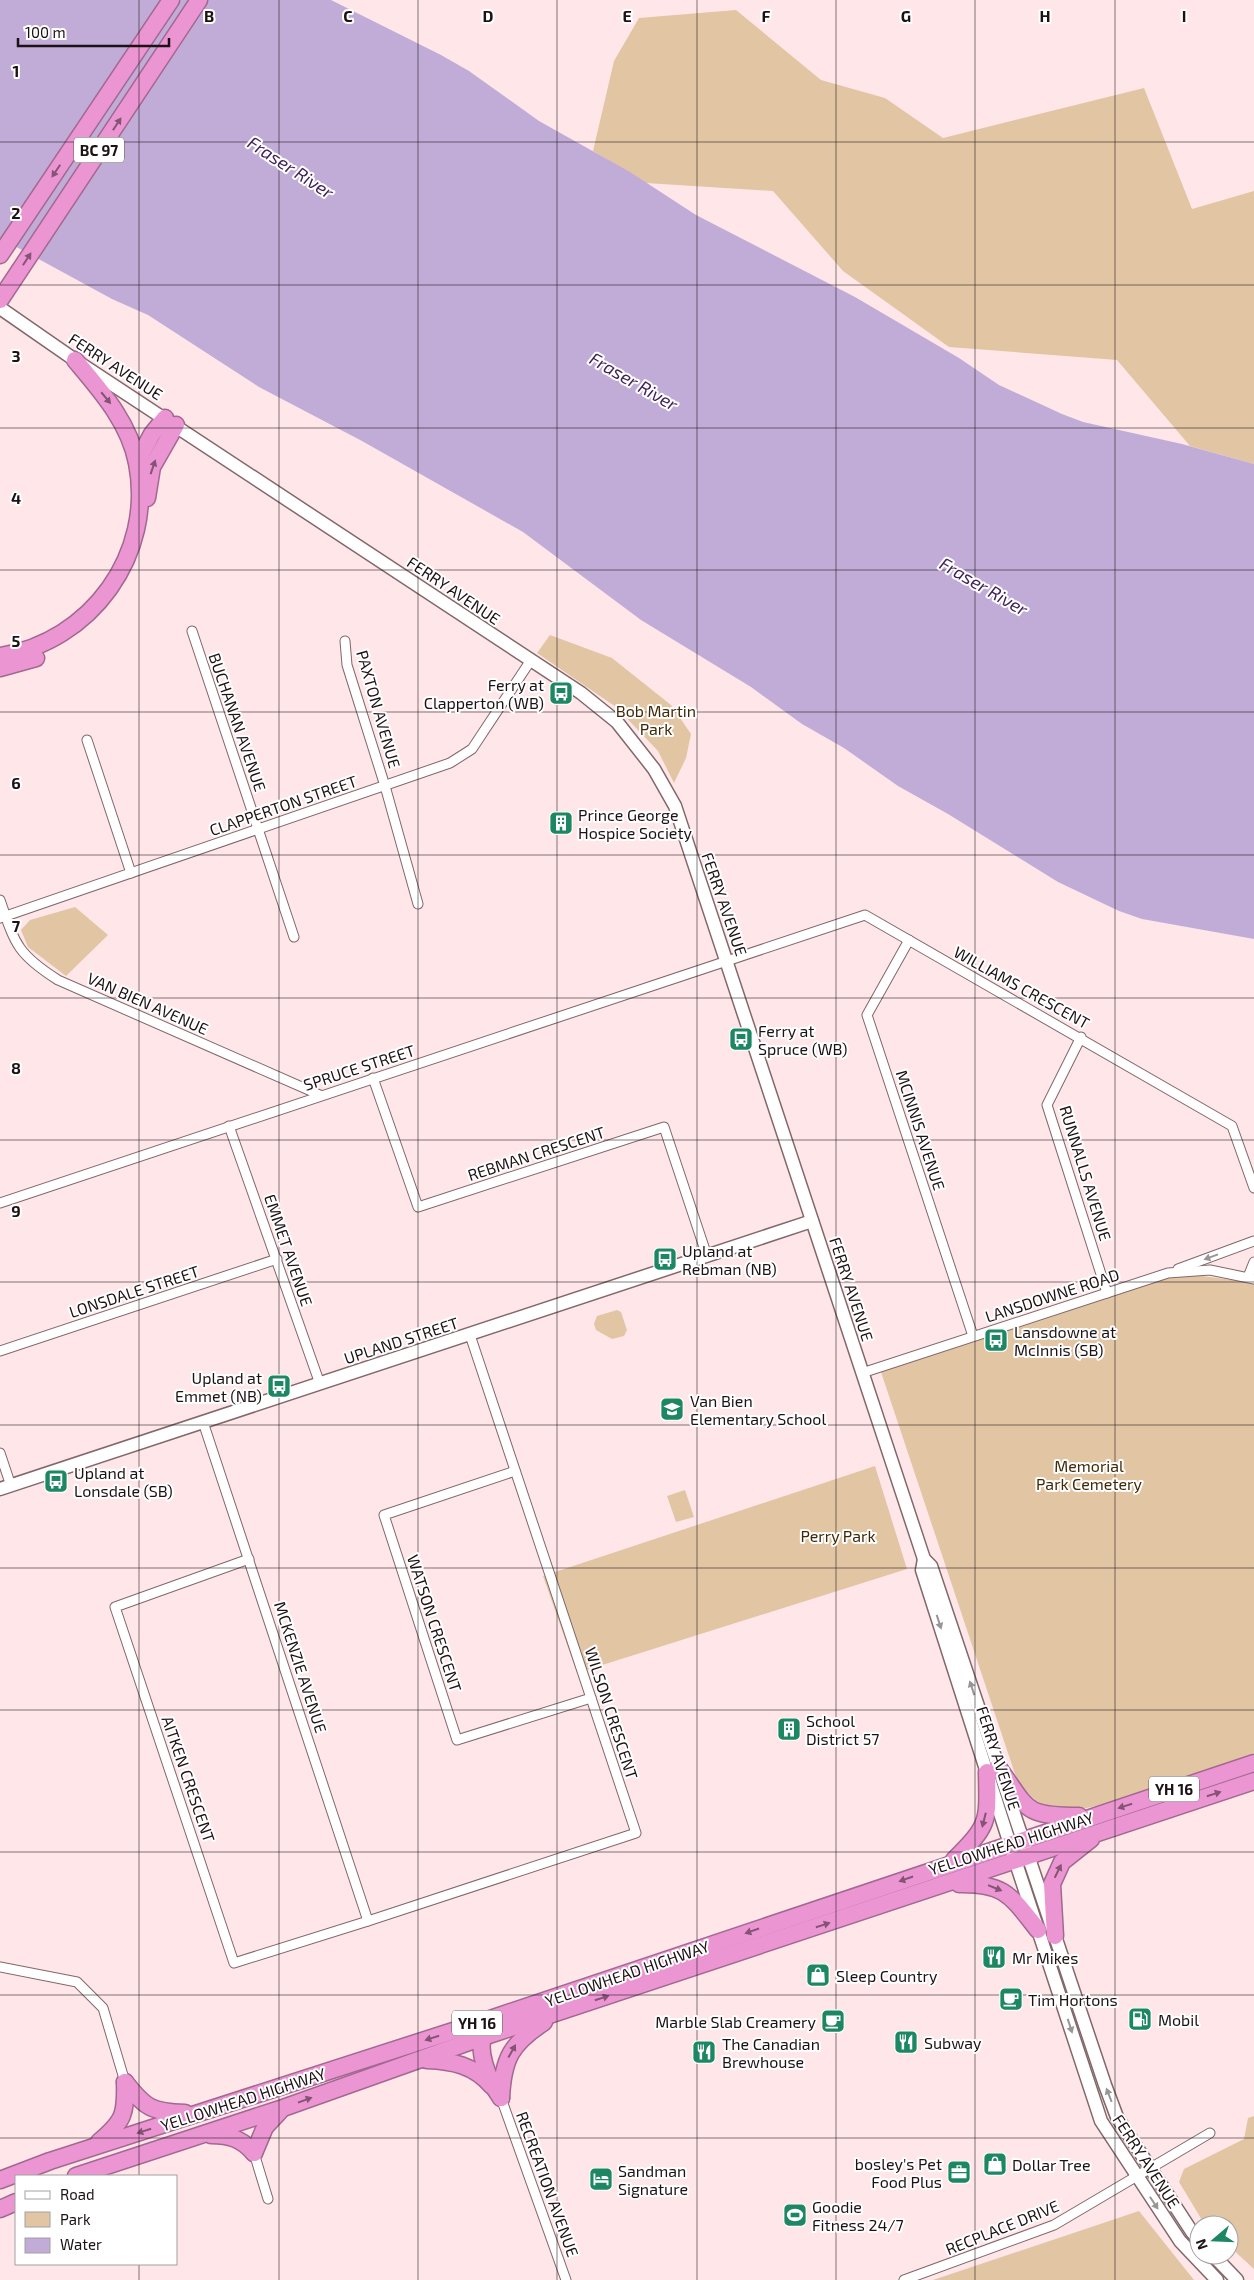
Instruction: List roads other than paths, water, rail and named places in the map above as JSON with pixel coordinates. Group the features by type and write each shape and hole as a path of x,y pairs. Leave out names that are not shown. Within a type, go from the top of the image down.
{"highway":[{"name":"BC 97","path":"0,254 171,0"},
{"name":"BC 97","path":"0,300 198,0"},
{"path":"0,656 20,653 57,637 100,602 115,582 134,542 138,517 137,462 127,433 112,405 75,360"},
{"path":"137,462 152,434 170,421"},
{"path":"0,668 41,657 62,646 91,624 120,591 141,543 146,514 147,486 152,467 170,421"},
{"name":"YELLOWHEAD HIGHWAY","path":"0,2180 1254,1763"},
{"path":"992,1770 1024,1805 1036,1814 1093,1816"},
{"path":"952,1863 984,1826 992,1770"},
{"name":"YELLOWHEAD HIGHWAY","path":"79,2175 283,2108 417,2059 1254,1781"},
{"path":"1055,1936 1052,1884 1062,1862 1101,1831"},
{"path":"947,1884 982,1884 1000,1889 1015,1901 1038,1930"},
{"path":"498,2093 484,2058 483,2037 489,2027 528,2006"},
{"path":"498,2093 505,2067 513,2048 519,2040 556,2013"},
{"path":"417,2059 457,2062 474,2071 498,2093"},
{"path":"126,2082 139,2100 153,2110 197,2113"},
{"path":"93,2148 114,2130 125,2114 126,2082"},
{"path":"198,2136 232,2136 244,2142 254,2153 265,2127 283,2108"},
{"path":"0,2209 15,2202"}],"main road":[{"name":"FERRY AVENUE","path":"0,308 75,360 581,694 617,722 654,769 675,806 924,1559 931,1566 992,1770 1021,1858 1038,1930 1101,2121 1180,2241 1218,2280"},
{"name":"UPLAND STREET","path":"5,1488 812,1221"},
{"name":"FERRY AVENUE","path":"1021,1858 1055,1936 1117,2117 1189,2225"},
{"path":"1222,2265 1236,2280"}],"street":[{"name":"BUCHANAN AVENUE","path":"192,631 294,937"},
{"name":"PAXTON AVENUE","path":"345,641 347,665 385,786 418,904"},
{"name":"CLAPPERTON STREET","path":"3,917 450,763 472,749 530,660"},
{"path":"87,740 131,873"},
{"name":"VAN BIEN AVENUE","path":"0,900 3,917 16,946 35,966 58,980 320,1095"},
{"name":"WILLIAMS CRESCENT","path":"727,962 865,915 1081,1037 1232,1126 1254,1188"},
{"name":"MCINNIS AVENUE","path":"909,940 867,1015 973,1336"},
{"name":"SPRUCE STREET","path":"0,1203 320,1095 727,962"},
{"name":"RUNNALLS AVENUE","path":"1081,1037 1047,1105 1107,1293"},
{"name":"REBMAN CRESCENT","path":"373,1078 418,1207 664,1127 707,1256"},
{"name":"EMMET AVENUE","path":"229,1126 320,1384"},
{"path":"1168,1273 1254,1241"},
{"name":"LONSDALE STREET","path":"0,1351 277,1259"},
{"path":"1251,1278 1254,1262"},
{"name":"LANSDOWNE ROAD","path":"862,1372 1168,1273 1210,1270 1251,1278"},
{"name":"WILSON CRESCENT","path":"368,1921 636,1833 470,1334"},
{"name":"MCKENZIE AVENUE","path":"203,1422 368,1921"},
{"path":"0,1453 5,1488"},
{"name":"WATSON CRESCENT","path":"515,1471 384,1515 457,1740 591,1698"},
{"name":"AITKEN CRESCENT","path":"249,1559 115,1607 234,1963 368,1921"},
{"path":"0,1967 76,1982 103,2008 126,2082"},
{"name":"RECREATION AVENUE","path":"498,2093 566,2280"},
{"name":"RECPLACE DRIVE","path":"904,2280 1054,2225 1210,2133"},
{"path":"254,2153 268,2199"}],"water":[{"name":"Fraser River","path":"0,0 331,0 469,71 539,121 630,172 696,215 855,297 959,358 999,385 1083,422 1182,444 1254,464 1254,939 1142,919 1119,911 1058,882 948,814 898,786 844,748 802,724 751,687 641,620 523,532 362,441 259,387 148,315 112,299 0,238"}],"place":[{"name":"Ferry at Clapperton (WB)","path":"561,693"},
{"name":"Prince George Hospice Society","path":"561,823"},
{"name":"Ferry at Spruce (WB)","path":"741,1039"},
{"name":"Upland at Rebman (NB)","path":"665,1259"},
{"name":"Lansdowne at McInnis (SB)","path":"996,1340"},
{"name":"Upland at Emmet (NB)","path":"279,1386"},
{"name":"Van Bien Elementary School","path":"672,1409"},
{"name":"Upland at Lonsdale (SB)","path":"56,1481"},
{"name":"School District 57","path":"789,1729"},
{"name":"Mr Mikes","path":"994,1957"},
{"name":"Sleep Country","path":"818,1975"},
{"name":"Tim Hortons","path":"1011,1999"},
{"name":"Mobil","path":"1140,2019"},
{"name":"Marble Slab Creamery","path":"833,2021"},
{"name":"Subway","path":"906,2042"},
{"name":"The Canadian Brewhouse","path":"704,2052"},
{"name":"Dollar Tree","path":"995,2164"},
{"name":"bosley's Pet Food Plus","path":"959,2172"},
{"name":"Sandman Signature","path":"601,2179"},
{"name":"Goodie Fitness 24/7","path":"795,2215"}],"park label":[{"name":"Bob Martin Park","path":"656,719"},
{"name":"Memorial Park Cemetery","path":"1089,1474"},
{"name":"Perry Park","path":"838,1535"}]}
